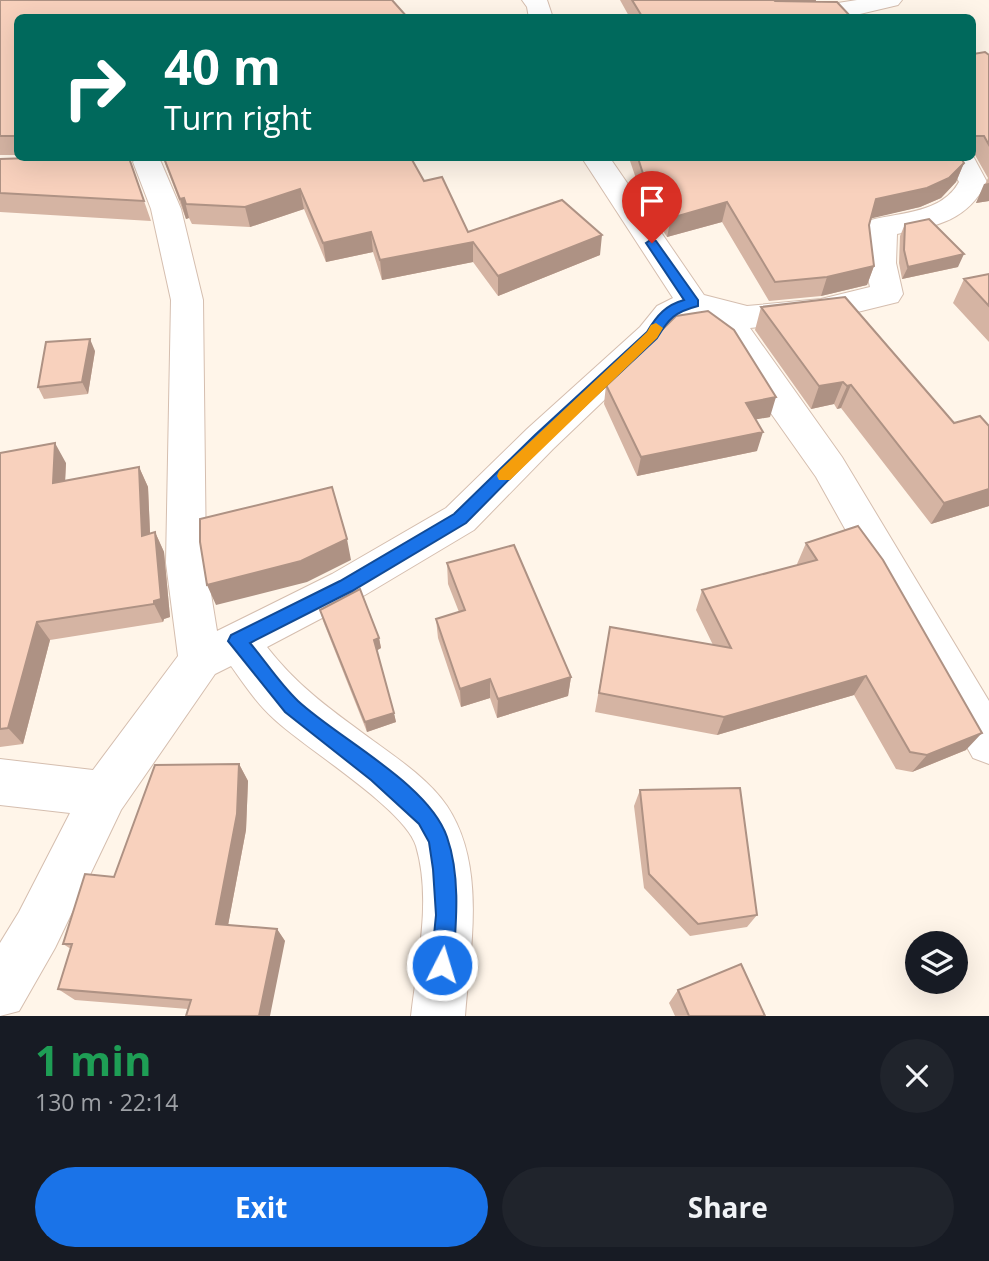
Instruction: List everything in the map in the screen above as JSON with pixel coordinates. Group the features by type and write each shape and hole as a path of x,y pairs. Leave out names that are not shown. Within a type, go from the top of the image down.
{"street":[{"path":"842,14 890,0"},
{"path":"143,161 166,209 187,300 186,563 219,650 377,773 426,817 438,839 444,880 446,915 438,1016"},
{"path":"598,161 693,303 743,340 775,393 829,467 989,743"},
{"path":"0,992 37,930 104,794 219,650 346,586 460,519 540,439 652,335 675,307 693,303 747,317 821,310 887,294 880,263 882,227 948,212 968,196 974,179"},
{"path":"0,782 104,794"}],"building":[{"path":"0,0 392,0 404,14 14,14 14,136 0,136"},
{"path":"632,0 837,2 848,14 641,14"},
{"path":"985,52 989,55 989,145 984,136 976,136 976,54"},
{"path":"0,159 130,161 144,201 0,193"},
{"path":"165,161 413,161 424,181 442,177 468,232 562,200 602,235 498,276 473,242 380,260 371,232 323,243 300,189 245,207 186,204 184,198 180,199"},
{"path":"639,161 964,163 949,178 927,188 876,199 869,225 874,266 827,277 775,282 727,202 671,218 646,183"},
{"path":"929,219 964,254 908,267 904,250 905,224"},
{"path":"989,274 989,306 964,279"},
{"path":"845,297 954,423 980,416 989,426 989,489 944,503 851,385 847,386 843,382 819,386 761,307"},
{"path":"708,311 734,330 776,397 746,403 763,432 641,457 606,385 676,316"},
{"path":"90,339 82,382 38,387 46,342"},
{"path":"55,443 53,483 139,467 142,536 155,532 161,599 154,601 154,604 37,622 8,728 0,729 0,453"},
{"path":"332,487 347,539 301,561 207,585 200,542 200,519"},
{"path":"858,526 883,560 982,733 927,755 910,752 866,676 724,717 599,693 610,627 731,648 702,590 817,560 806,543"},
{"path":"514,545 571,677 498,699 490,679 460,689 436,619 465,610 447,563"},
{"path":"360,589 379,638 374,640 394,713 365,722 320,610"},
{"path":"239,764 237,814 216,924 277,929 259,1016 186,1016 191,1000 58,989 72,944 63,944 85,874 114,877 155,765"},
{"path":"740,788 757,915 698,924 649,874 640,790"},
{"path":"741,964 765,1016 689,1016 678,990"}],"slow traffic":[{"path":"505,476 540,439 652,335 656,328"}],"route":[{"path":"442,965 446,915 443,869 438,839 426,817 377,773 292,706 237,641 346,586 460,519 540,439 652,335 675,307 693,303 652,243"}]}
